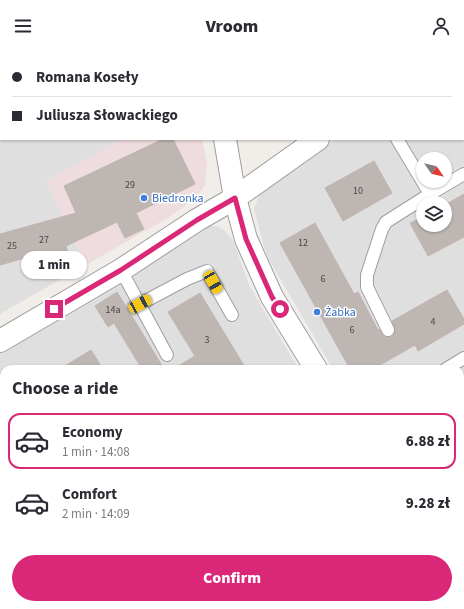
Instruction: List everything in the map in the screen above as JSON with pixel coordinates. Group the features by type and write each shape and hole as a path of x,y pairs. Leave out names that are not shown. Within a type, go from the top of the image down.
{"street":[{"path":"225,140 235,198 246,239 272,297 314,365"},
{"path":"0,341 121,270 197,220 235,198 317,140"}],"lane":[{"path":"398,140 430,194"},
{"path":"388,330 367,287 367,275 382,229 386,222 464,174"},
{"path":"121,270 167,355"},
{"path":"140,304 187,278 207,271 232,315"},
{"path":"453,365 464,358"}],"shaded area":[{"path":"0,140 121,140 46,181 86,265 0,314"},
{"path":"121,140 202,140 207,165 205,185 196,198 166,219 86,265 46,181"},
{"path":"335,140 464,140 464,365 331,365 269,260 254,209 258,198 265,189"},
{"path":"464,140 464,162 463,163 453,147"},
{"path":"203,226 218,226 233,240 250,287 297,365 0,365 0,348"}],"building":[{"path":"161,140 173,140 195,184 136,213 144,229 125,238 117,222 66,246 68,253 51,258 49,251 0,265 0,234 76,213 64,186"},
{"path":"374,161 392,193 343,221 325,188"},
{"path":"464,194 464,237 428,256 410,223 416,220 416,232 452,232 452,201"},
{"path":"315,223 354,294 358,292 378,330 379,329 384,336 392,337 394,334 395,330 392,321 447,290 464,319 464,324 418,351 415,345 380,365 348,365 280,243"},
{"path":"117,292 162,365 140,365 114,323 108,327 95,306"},
{"path":"200,293 244,365 180,365 195,356 168,312"},
{"path":"91,350 100,365 67,365"}],"place":[{"name":"Biedronka","path":"144,198"},
{"name":"Żabka","path":"317,312"}],"route":[{"path":"54,309 121,270 197,220 235,198 246,239 272,297 280,309"}]}
